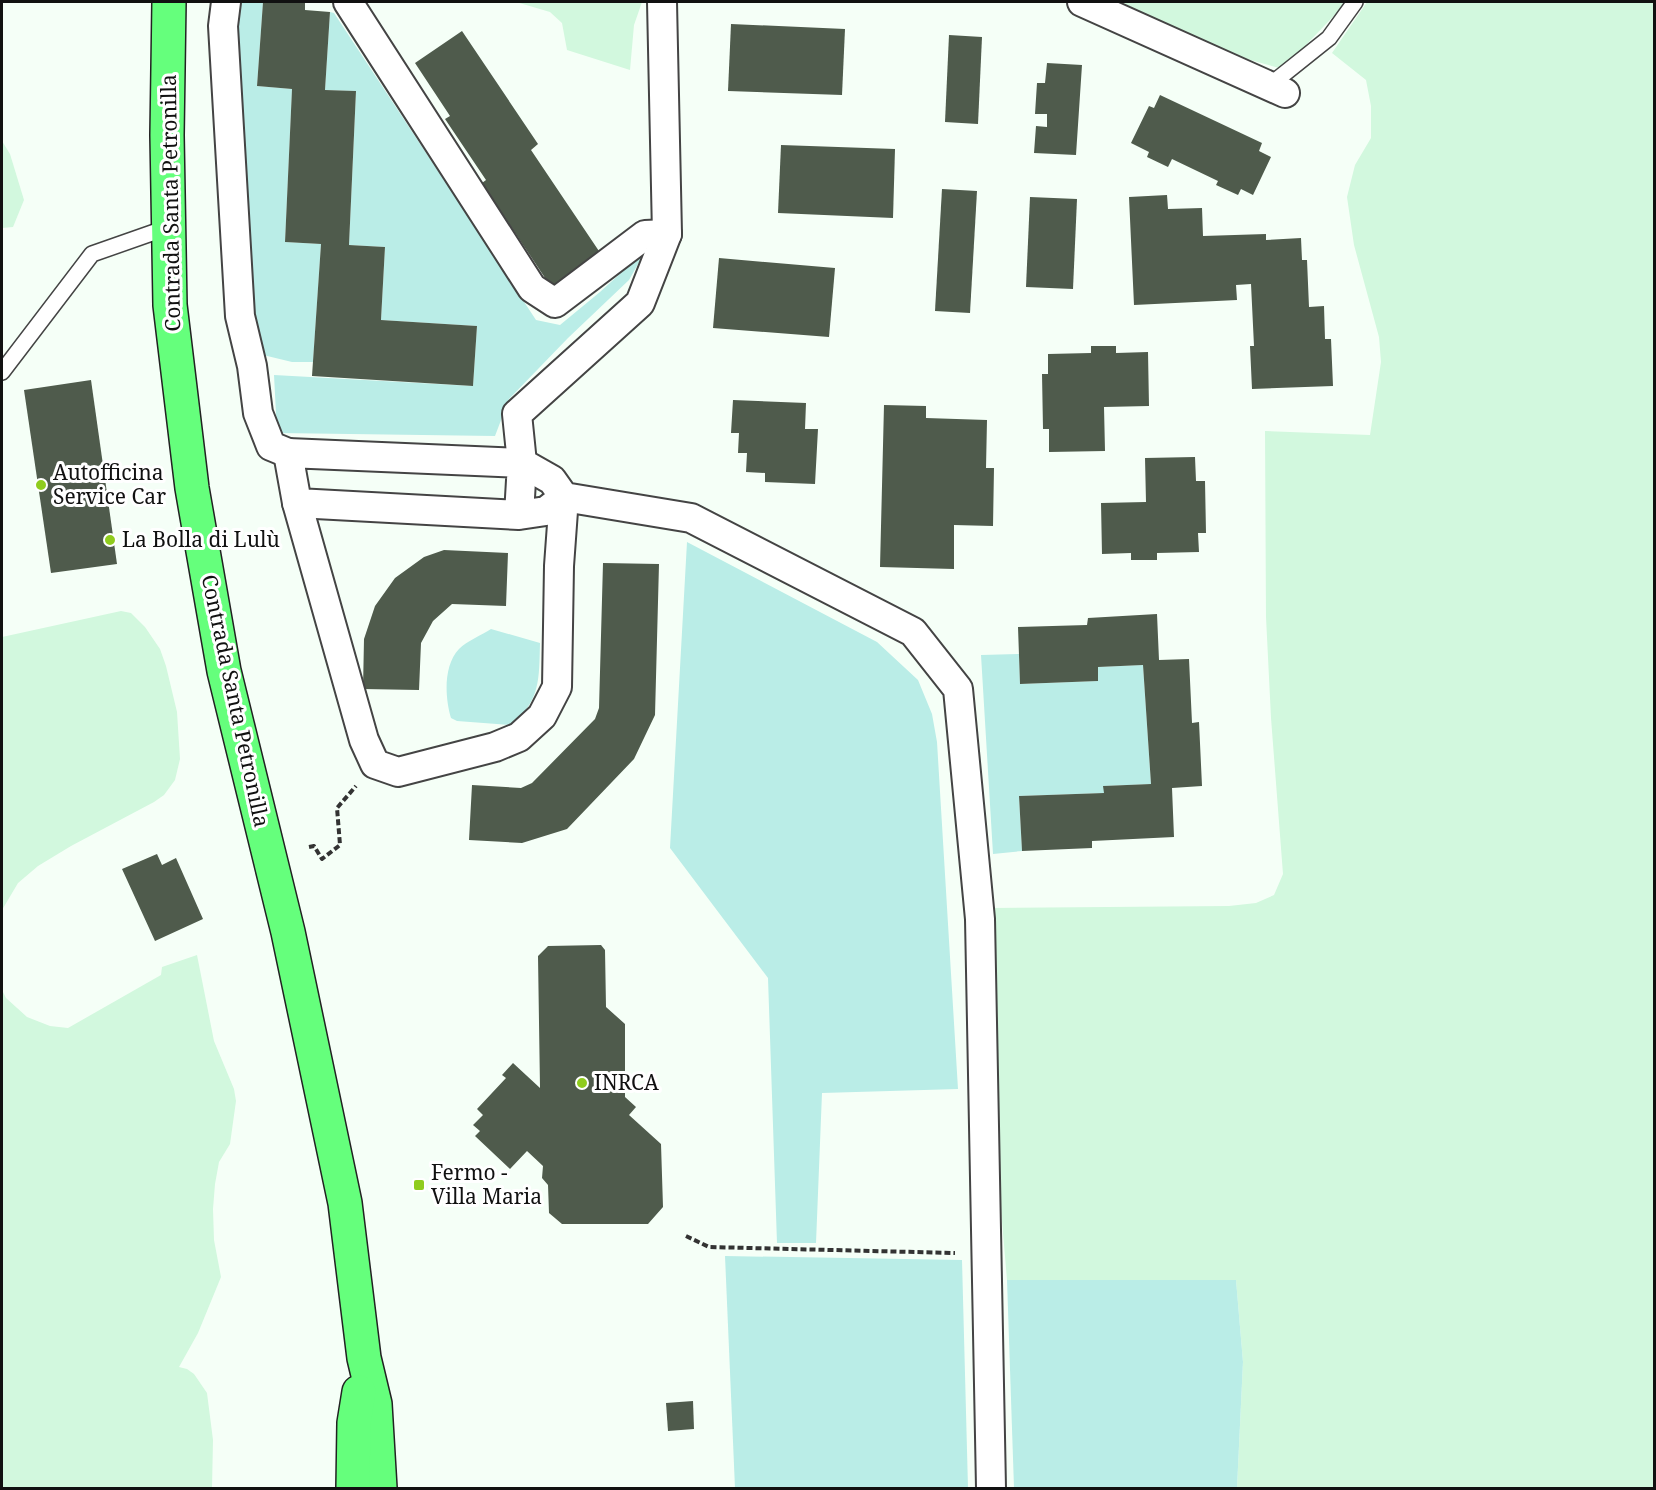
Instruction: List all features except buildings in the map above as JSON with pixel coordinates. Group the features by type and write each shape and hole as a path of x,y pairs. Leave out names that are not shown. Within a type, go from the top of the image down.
{"main road":[{"name":"Contrada Santa Petronilla","path":"169,2 167,135 170,304 192,488 224,671 288,932 345,1203 364,1358 375,1404 380,1488"},
{"name":"Contrada Santa Petronilla","path":"353,1488 354,1423 364,1358"}],"street":[{"path":"226,2 223,26 240,316 252,366 258,413 271,446 288,453 522,463 552,480 564,497 559,566 558,687 542,716 519,737 495,747 398,772 375,764 363,740 351,702 297,503 288,453"},
{"path":"348,2 532,288 555,303 645,235 667,234"},
{"path":"519,515 522,463 516,414 640,303 667,234 662,2"},
{"path":"1083,2 1277,89"},
{"path":"297,503 519,515 546,512 564,497 691,518 913,632 958,689 980,919 991,1488"}],"lane":[{"path":"1277,89 1329,38 1355,2"},
{"path":"2,372 92,254 169,227"}],"path":[{"path":"309,848 314,846 322,859 340,845 337,808 375,764"},
{"path":"686,1236 709,1247 962,1253"}],"green space":[{"path":"516,2 642,2 634,25 630,70 567,50 562,23 550,12"},
{"path":"1121,2 1347,2 1283,69 1222,52"},
{"path":"1367,2 1654,2 1654,1488 1237,1488 1243,1362 1236,1280 1007,1280 1000,1198 990,936 992,908 1229,906 1256,903 1274,895 1283,874 1266,617 1265,431 1370,435 1381,362 1379,337 1354,245 1347,197 1355,165 1371,138 1371,106 1366,80 1332,53"},
{"path":"2,141 10,154 24,200 13,227 2,228"},
{"path":"121,611 131,613 145,627 160,649 166,666 177,712 180,759 175,780 164,795 154,802 38,866 18,883 2,910 2,637"},
{"path":"197,955 214,1041 234,1089 236,1101 230,1144 219,1162 215,1184 214,1240 221,1277 198,1333 179,1367 194,1374 207,1393 213,1440 212,1488 2,1488 2,990 6,998 27,1017 50,1026 68,1028 161,975 162,967"}],"shaded area":[{"path":"236,2 263,2 257,86 292,89 285,242 321,244 313,362 292,362 259,354 242,174"},
{"path":"330,12 334,13 536,320 560,325 646,250 629,280 509,399 495,436 277,433 274,375 473,386 477,326 381,320 385,247 349,245 356,91 325,90"},
{"path":"687,542 877,642 918,680 932,714 937,742 958,1089 822,1093 816,1243 777,1243 768,978 670,848"},
{"path":"491,629 540,643 538,678 533,698 528,707 510,725 457,721 451,718 447,701 450,664 462,646"},
{"path":"1019,654 1020,684 1098,681 1098,667 1143,665 1151,784 1104,786 1104,793 1019,796 1022,851 993,854 981,655"},
{"path":"725,1256 962,1260 968,1488 735,1488"},
{"path":"1007,1280 1236,1280 1243,1362 1237,1488 1014,1488"}],"place":[{"name":"Autofficina Service Car","path":"41,485"},
{"name":"La Bolla di Lulù","path":"110,540"},
{"name":"INRCA","path":"582,1083"},
{"name":"Fermo - Villa Maria","path":"419,1185"}]}
